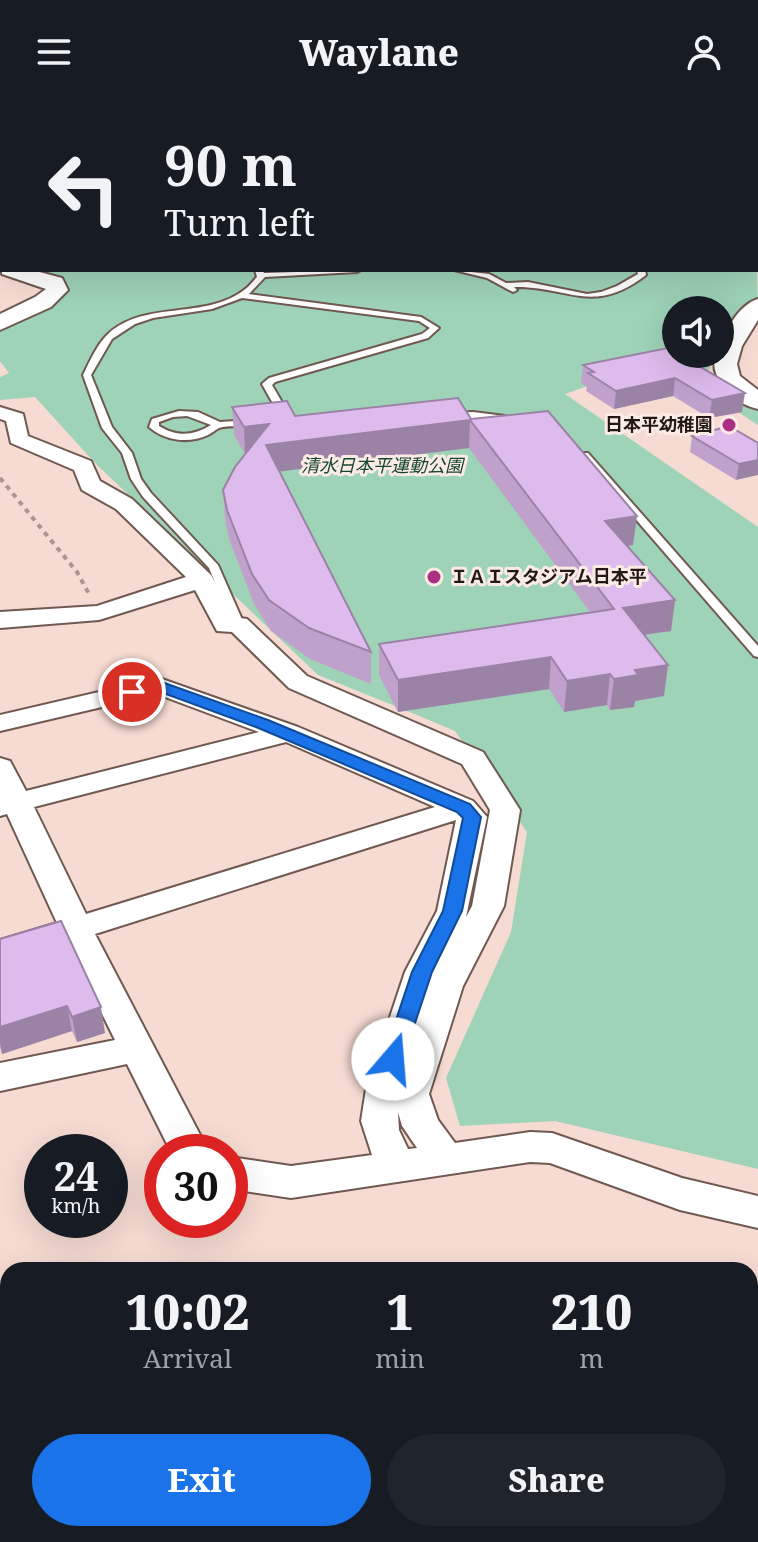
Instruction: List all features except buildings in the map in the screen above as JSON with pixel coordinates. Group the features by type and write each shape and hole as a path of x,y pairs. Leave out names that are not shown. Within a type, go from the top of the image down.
{"street":[{"path":"0,323 43,302 57,290 54,283 16,272"},
{"path":"758,306 727,354 724,364 731,381 758,402"},
{"path":"0,413 16,418 18,439 83,466 90,485 124,504 202,580 226,626 238,624 298,682 473,758 505,810 488,906 446,986 398,1091 377,1118 381,1137 398,1167"},
{"path":"0,620 99,613 202,580"},
{"path":"0,723 159,686 288,733 463,808 472,817 453,911 422,972 398,1091 447,1160"},
{"path":"8,805 288,733"},
{"path":"0,767 8,805 76,928 181,1134"},
{"path":"0,952 463,808"},
{"path":"0,1077 137,1049"},
{"path":"248,1176 291,1182 530,1147 552,1148 680,1194 758,1212"}],"lane":[{"path":"238,624 214,567 136,479 127,453 107,428 87,375 104,344 125,326 170,311 223,304 244,296 252,290 260,272"},
{"path":"468,272 489,276 516,292"},
{"path":"507,285 539,284 574,296 600,296 613,293 625,282 642,275 641,272"},
{"path":"244,296 421,319 435,328 425,336 272,380 267,384 290,420 273,421"},
{"path":"218,425 205,416 180,413 155,421 154,427 169,436 185,437 203,434 218,425 259,422"},
{"path":"431,417 473,415 516,421"},
{"path":"577,446 758,653"}],"path":[{"path":"0,478 77,572 99,613"}],"green space":[{"name":"清水日本平運動公園","path":"24,272 757,272 758,304 734,327 734,296 662,296 662,359 565,394 758,527 758,1169 555,1121 460,1126 446,1078 511,932 527,832 455,731 405,710 398,712 395,706 318,675 96,464 35,397 0,400 0,377 9,373 0,361 0,327 61,295"},
{"name":"清水日本平運動公園","path":"678,368 710,368 708,372 758,408 758,425 709,393"}],"place":[{"name":"日本平幼稚園","path":"729,425"},
{"name":"ＩＡＩスタジアム日本平","path":"434,577"}],"route":[{"path":"132,692 159,686 262,723 463,808 472,817 453,911 422,972 393,1059"}]}
